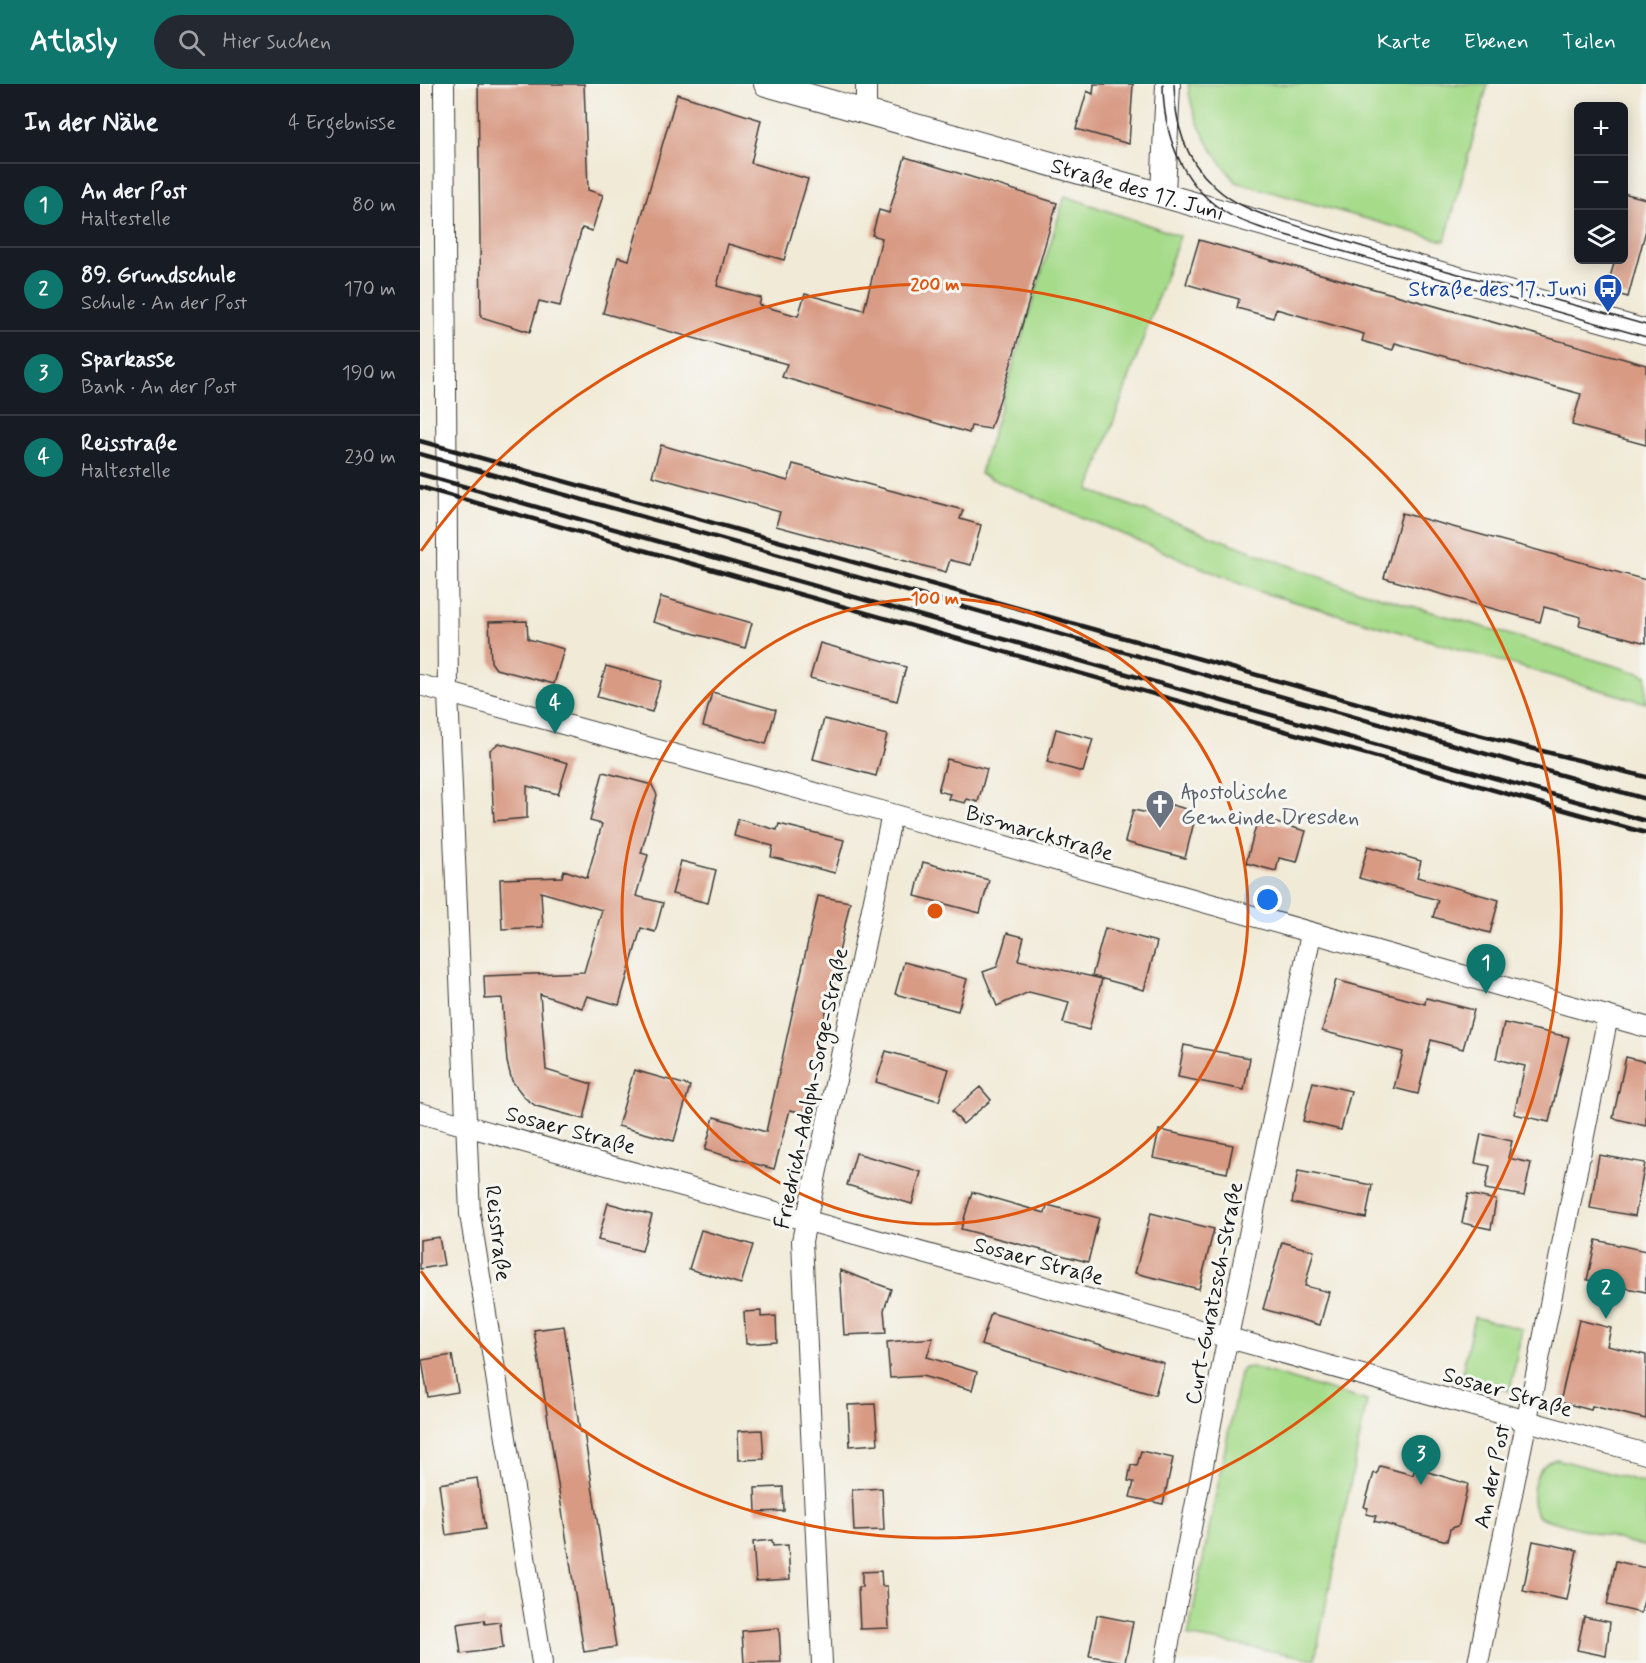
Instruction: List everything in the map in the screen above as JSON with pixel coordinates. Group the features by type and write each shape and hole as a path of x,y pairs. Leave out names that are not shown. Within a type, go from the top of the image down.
{"street":[{"name":"Reisstraße","path":"444,84 448,693 470,1214 543,1663"},
{"name":"Straße des 17. Juni","path":"766,84 1163,194 1646,332"},
{"path":"866,84 867,112"},
{"path":"1163,194 1168,84"},
{"name":"Bismarckstraße","path":"420,685 892,814 1646,1027"},
{"name":"Friedrich-Adolph-Sorge-Straße","path":"822,1663 802,1241 805,1218 892,814"},
{"name":"Curt-Guratzsch-Straße","path":"1165,1663 1228,1337 1311,934"},
{"name":"An der Post","path":"1478,1663 1608,1016"},
{"name":"Sosaer Straße","path":"420,1113 805,1218 1646,1454"}],"green space":[{"path":"1188,84 1488,84 1445,241 1236,182 1204,137 1190,98"},
{"path":"1065,196 1180,236 1089,490 1344,586 1646,675 1646,703 1257,591 980,474"},
{"path":"1474,1317 1522,1329 1510,1391 1461,1378"},
{"path":"1251,1367 1367,1401 1315,1659 1188,1636 1240,1373 1244,1368"},
{"path":"1557,1459 1646,1483 1646,1547 1538,1517 1533,1500 1535,1482 1543,1467"}],"building":[{"path":"478,84 584,84 588,190 603,195 592,231 582,228 560,306 539,301 530,332 481,317"},
{"path":"1094,84 1133,84 1129,144 1076,129 1087,91 1093,94"},
{"path":"677,94 761,120 751,163 808,179 784,260 728,244 717,286 761,298 759,305 798,316 805,294 864,310 882,238 872,235 879,210 889,213 905,157 1057,203 990,429 971,426 969,433 782,377 787,364 603,313 618,257 629,260"},
{"path":"1628,194 1646,199 1646,230 1628,297 1606,291 1614,264 1628,264"},
{"path":"1199,240 1646,365 1646,445 1572,425 1581,394 1395,343 1393,350 1362,341 1364,334 1276,309 1273,318 1237,308 1239,299 1186,284"},
{"path":"661,445 788,481 793,464 963,510 960,519 981,525 971,565 950,560 946,572 776,526 780,512 652,476"},
{"path":"1402,513 1646,580 1646,643 1579,625 1581,617 1544,607 1540,622 1384,578"},
{"path":"661,597 752,623 745,648 653,622"},
{"path":"527,621 528,639 564,649 554,684 496,669 491,662 489,622"},
{"path":"820,643 906,667 897,701 810,678"},
{"path":"606,666 661,681 652,712 597,697"},
{"path":"712,692 776,710 766,744 703,726"},
{"path":"824,719 887,735 876,776 813,759"},
{"path":"1056,729 1093,739 1083,772 1047,762"},
{"path":"499,743 568,763 558,794 527,786 527,818 494,821 490,750"},
{"path":"947,759 987,769 978,802 967,799 965,803 948,799 950,794 938,791"},
{"path":"603,772 652,785 657,795 641,853 648,855 636,896 663,903 655,932 641,928 619,1005 587,996 582,1008 540,994 546,1070 592,1084 584,1119 536,1106 525,1098 512,1081 507,1062 502,998 485,999 484,976 584,972 602,910 541,892 543,927 502,929 500,879 562,877 564,870 587,878 602,824 590,821"},
{"name":"Apostolische Gemeinde Dresden","path":"1172,805 1186,809 1195,818 1185,858 1125,842 1133,810 1148,813"},
{"path":"1258,818 1306,831 1297,862 1279,858 1276,871 1246,863"},
{"path":"738,819 777,830 779,824 844,840 835,873 771,857 773,846 734,836"},
{"path":"1368,846 1421,861 1417,877 1499,900 1490,933 1433,917 1438,900 1359,878"},
{"path":"681,861 716,870 708,903 672,894"},
{"path":"923,862 989,880 980,913 915,896"},
{"path":"818,896 850,902 804,1113 790,1110 774,1169 705,1150 714,1117 766,1132"},
{"path":"1105,928 1157,942 1144,990 1092,976"},
{"path":"1007,933 1024,937 1018,960 1102,979 1089,1030 1063,1023 1069,1002 1029,992 997,1006 983,972 997,967"},
{"path":"904,962 967,979 958,1011 895,994"},
{"path":"1336,980 1425,1004 1426,998 1474,1010 1463,1049 1431,1040 1418,1094 1394,1088 1403,1052 1322,1031"},
{"path":"1504,1023 1569,1037 1549,1122 1514,1114 1525,1066 1496,1059"},
{"path":"1184,1045 1250,1058 1244,1090 1178,1077"},
{"path":"886,1051 949,1069 939,1101 876,1082"},
{"path":"1626,1057 1646,1062 1646,1126 1613,1118"},
{"path":"634,1070 690,1086 674,1141 618,1126"},
{"path":"1313,1082 1351,1091 1341,1130 1303,1121"},
{"path":"980,1087 991,1100 963,1124 952,1111"},
{"path":"1159,1130 1233,1145 1227,1173 1153,1158"},
{"path":"1481,1134 1512,1141 1508,1158 1531,1163 1524,1196 1485,1189 1490,1166 1475,1163"},
{"path":"856,1153 921,1172 912,1204 847,1185"},
{"path":"1599,1155 1645,1163 1635,1216 1590,1208"},
{"path":"1298,1171 1372,1185 1366,1218 1292,1203"},
{"path":"972,1192 1045,1213 1047,1205 1099,1218 1088,1262 961,1229"},
{"path":"1468,1194 1496,1200 1491,1229 1462,1223"},
{"path":"608,1203 652,1215 642,1251 598,1240"},
{"path":"1151,1213 1214,1229 1199,1289 1135,1273"},
{"path":"701,1230 753,1245 741,1284 689,1269"},
{"path":"439,1237 444,1265 420,1269 420,1240"},
{"path":"1596,1240 1646,1251 1646,1292 1587,1280"},
{"path":"1282,1242 1314,1251 1305,1286 1329,1292 1320,1325 1263,1309"},
{"path":"840,1270 891,1289 884,1310 886,1333 844,1335"},
{"path":"761,1311 761,1317 776,1316 777,1342 746,1344 744,1312"},
{"path":"991,1313 1164,1363 1155,1395 981,1345"},
{"path":"1579,1320 1611,1328 1607,1346 1646,1355 1646,1419 1592,1406 1591,1410 1560,1402"},
{"path":"564,1326 580,1432 584,1432 616,1647 584,1652 534,1330"},
{"path":"933,1338 927,1357 977,1372 972,1390 922,1376 890,1378 887,1342"},
{"path":"452,1355 458,1392 428,1397 422,1360"},
{"path":"875,1404 878,1444 850,1446 848,1405"},
{"path":"762,1430 764,1459 739,1460 738,1431"},
{"path":"1141,1451 1173,1458 1163,1504 1130,1497 1134,1482 1128,1481 1131,1465 1137,1466"},
{"path":"1380,1466 1413,1475 1415,1468 1468,1484 1459,1525 1450,1529 1447,1541 1374,1521 1376,1516 1366,1514 1368,1508 1364,1507 1374,1473 1377,1474"},
{"path":"477,1478 485,1529 446,1535 439,1484"},
{"path":"783,1487 784,1511 756,1512 755,1488"},
{"path":"882,1488 884,1530 854,1531 852,1490"},
{"path":"772,1540 773,1546 788,1545 790,1579 756,1581 753,1542"},
{"path":"1533,1541 1577,1550 1567,1600 1523,1591"},
{"path":"1616,1561 1646,1568 1646,1592 1641,1613 1607,1605"},
{"path":"881,1571 882,1586 887,1586 889,1628 860,1629 858,1587 862,1587 862,1572"},
{"path":"1097,1615 1133,1622 1125,1662 1089,1656"},
{"path":"1584,1617 1610,1622 1606,1656 1577,1650"},
{"path":"484,1620 485,1624 500,1622 503,1648 461,1654 457,1624"},
{"path":"779,1628 781,1662 744,1663 742,1631"}],"tram line":[{"path":"1163,84 1166,120 1185,170 1207,199 1232,216 1264,229 1646,337"},
{"path":"1174,84 1176,113 1188,152 1214,186 1236,202 1274,218 1354,244 1646,325"}],"railway":[{"path":"420,441 1407,717 1646,777"},
{"path":"420,454 1646,799"},
{"path":"420,474 1646,821"},
{"path":"420,487 1646,833"}],"place":[{"name":"Straße des 17. Juni","path":"1608,314"},
{"name":"Reisstraße","path":"555,734"},
{"name":"Apostolische Gemeinde Dresden","path":"1160,830"},
{"name":"An der Post","path":"1486,994"},
{"name":"89. Grundschule","path":"1606,1319"},
{"name":"Sparkasse","path":"1421,1485"}]}
